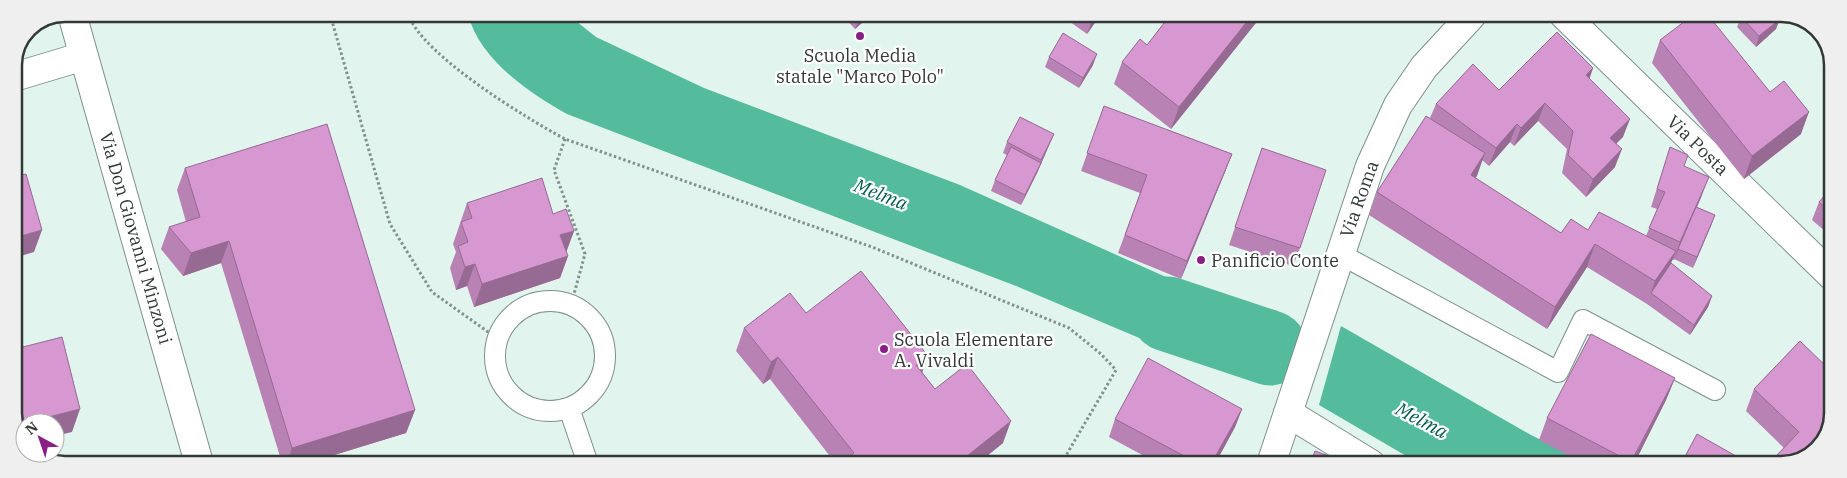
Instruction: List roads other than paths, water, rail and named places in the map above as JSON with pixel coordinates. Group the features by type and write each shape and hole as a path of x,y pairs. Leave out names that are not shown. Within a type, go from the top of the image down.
{"street":[{"name":"Via Don Giovanni Minzoni","path":"74,22 198,456"},
{"name":"Via Roma","path":"1274,456 1370,166 1398,105 1424,67 1466,22"},
{"name":"Via Posta","path":"1571,22 1824,268"},
{"path":"22,74 84,56"},
{"path":"1288,414 1358,456"}],"lane":[{"path":"1340,254 1558,372 1583,320 1715,390"},
{"path":"553,301 571,305 587,315 599,330 604,348 604,367 598,384 586,399 569,408 552,411 534,409 519,402 506,389 498,374 494,356 498,339 506,324 518,311 534,303 553,301"},
{"path":"569,408 585,456"}],"water":[{"path":"471,22 577,22 596,37 704,88 960,185 1204,294 1278,311 1258,373 1156,345 1016,286 567,114 537,96 507,73 483,46"},
{"path":"1341,326 1531,435 1573,456 1406,456 1319,405"}],"waterway":[{"name":"Melma","path":"1168,314 1270,348"}],"place":[{"name":"Scuola Media statale \"Marco Polo\"","path":"860,36"},
{"name":"Panificio Conte","path":"1201,260"},
{"name":"Scuola Elementare A. Vivaldi","path":"884,349"}]}
